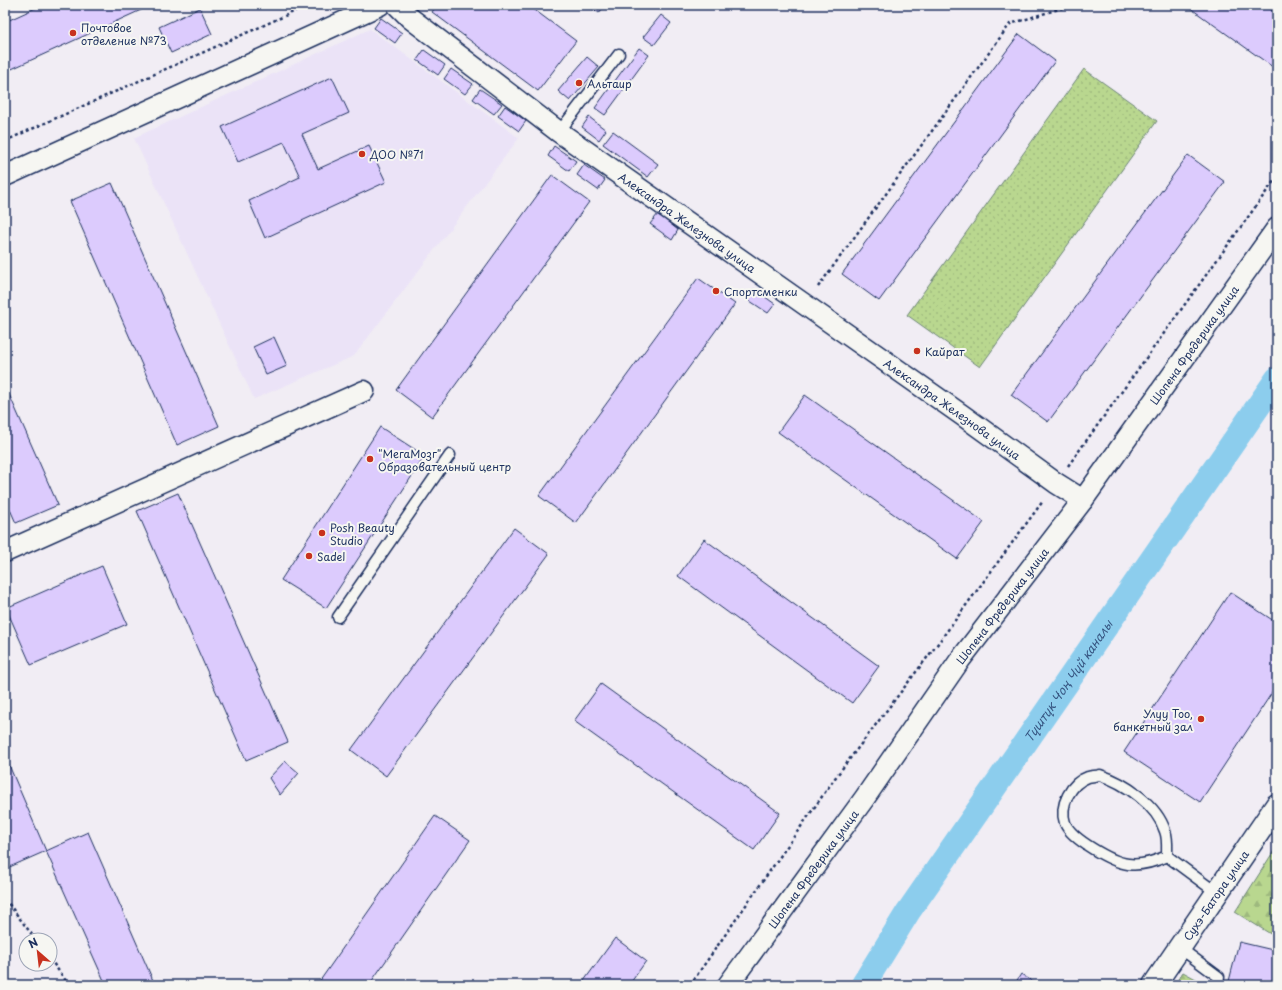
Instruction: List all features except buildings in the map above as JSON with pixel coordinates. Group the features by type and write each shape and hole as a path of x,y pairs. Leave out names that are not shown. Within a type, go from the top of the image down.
{"main road":[{"name":"Сухэ-Батора улица","path":"1154,985 1277,805"}],"street":[{"path":"5,176 380,5"},
{"name":"Александра Железнова улица","path":"398,5 410,18 558,132 962,415 1056,483 1083,500"},
{"name":"Шопена Фредерика улица","path":"728,985 864,799 960,660 1083,500 1277,228"},
{"path":"5,552 364,391"}],"lane":[{"path":"558,132 619,54"},
{"path":"338,617 450,455"},
{"path":"1100,775 1129,789 1153,809 1162,822 1166,832 1167,856 1157,861 1129,864 1115,860 1096,851 1069,829 1065,822 1063,807 1068,796 1075,786 1081,781 1088,777 1100,775"},
{"path":"1167,856 1217,893"},
{"path":"1180,948 1219,977 1218,985"}],"path":[{"path":"5,141 309,5"},
{"path":"818,288 1010,24 1072,5"},
{"path":"690,985 835,778 939,642 1056,483 1277,177"},
{"path":"5,899 30,932"},
{"path":"58,970 69,985"}],"shaded area":[{"path":"370,29 519,138 354,356 254,399 134,138"}],"green space":[{"path":"1084,69 1157,121 980,367 907,315"},
{"path":"1277,846 1277,938 1235,912"},
{"path":"1183,972 1207,985 1174,985"}],"waterway":[{"name":"Түштүк Чоң Чүй каналы","path":"863,985 908,912 1277,379"}],"place":[{"name":"Почтовое отделение №73","path":"73,33"},
{"name":"Альтаир","path":"579,83"},
{"name":"ДОО №71","path":"362,154"},
{"name":"Спортсменки","path":"716,291"},
{"name":"Кайрат","path":"917,351"},
{"name":"\"МегаМозг\" Образовательный центр","path":"370,459"},
{"name":"Posh Beauty Studio","path":"322,533"},
{"name":"Sadel","path":"309,556"},
{"name":"Улуу Тоо, банкетный зал","path":"1201,719"}]}
